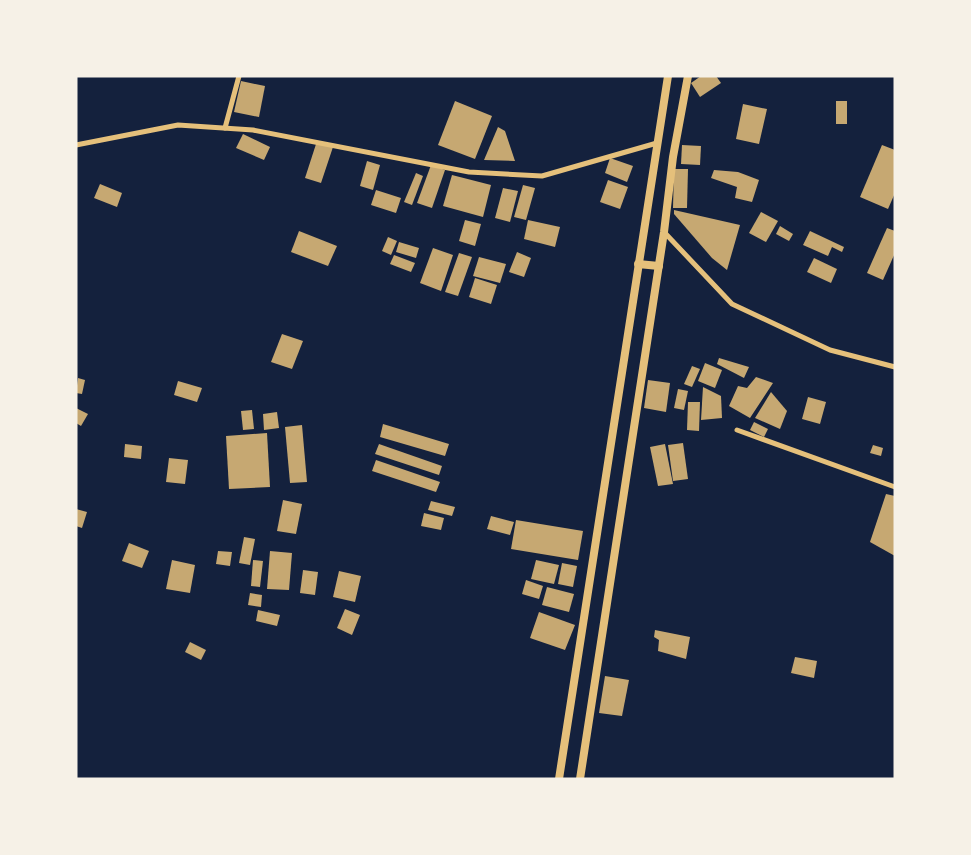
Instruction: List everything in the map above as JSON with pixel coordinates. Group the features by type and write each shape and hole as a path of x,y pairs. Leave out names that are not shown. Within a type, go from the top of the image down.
{"main road":[{"path":"559,779 668,76"},
{"path":"580,779 659,266 673,157 688,76"},
{"path":"638,264 659,266"}],"street":[{"path":"225,128 239,76"},
{"path":"76,145 178,125 225,128 253,130 469,172 542,176 657,143"},
{"path":"664,232 732,304 830,350 895,367"},
{"path":"737,430 895,487"}],"building":[{"path":"701,76 716,76 721,83 700,97 691,83"},
{"path":"241,81 265,86 259,117 234,112"},
{"path":"455,101 492,116 475,159 438,145"},
{"path":"836,101 847,101 847,124 836,124"},
{"path":"743,104 767,109 759,144 736,139"},
{"path":"498,127 505,131 515,161 484,160"},
{"path":"243,134 270,147 264,160 236,148"},
{"path":"317,141 333,147 321,183 305,178"},
{"path":"682,145 701,146 700,165 681,164"},
{"path":"882,145 895,150 895,193 888,209 860,197"},
{"path":"610,158 633,166 627,182 605,173"},
{"path":"367,161 380,165 373,190 360,186"},
{"path":"431,165 445,170 432,208 417,203"},
{"path":"674,169 688,169 687,208 673,208"},
{"path":"714,170 738,172 759,180 752,202 735,198 737,187 711,178"},
{"path":"416,173 423,176 412,205 404,202"},
{"path":"452,175 491,185 483,217 443,206"},
{"path":"608,180 628,187 620,209 600,202"},
{"path":"100,184 122,193 117,207 94,198"},
{"path":"523,185 535,188 526,220 514,217"},
{"path":"503,188 518,191 510,222 495,218"},
{"path":"376,190 401,198 396,213 371,205"},
{"path":"674,210 740,225 727,270 712,258 674,214"},
{"path":"761,212 778,221 766,242 749,233"},
{"path":"465,220 481,224 475,246 459,241"},
{"path":"528,220 560,227 555,247 524,239"},
{"path":"780,226 793,234 789,241 776,234"},
{"path":"887,228 895,231 895,253 883,280 867,273"},
{"path":"299,231 337,246 328,266 291,252"},
{"path":"810,231 844,247 842,252 832,247 828,256 803,245"},
{"path":"388,237 397,241 391,255 382,251"},
{"path":"399,242 419,248 416,258 396,252"},
{"path":"433,248 453,255 441,291 420,283"},
{"path":"517,252 531,258 524,277 509,272"},
{"path":"459,253 472,257 458,296 445,292"},
{"path":"394,255 415,263 411,272 390,264"},
{"path":"479,257 506,264 500,283 473,276"},
{"path":"814,258 837,269 831,283 807,272"},
{"path":"475,278 497,285 491,304 469,297"},
{"path":"282,334 303,341 292,369 271,362"},
{"path":"719,358 749,367 744,378 717,364"},
{"path":"705,363 722,370 715,388 698,381"},
{"path":"692,366 700,369 692,387 684,384"},
{"path":"756,377 773,383 750,418 729,406 738,386 747,388"},
{"path":"78,378 85,380 82,394 76,393"},
{"path":"648,380 670,383 666,412 644,408"},
{"path":"178,381 202,388 197,402 174,395"},
{"path":"703,387 721,396 722,418 701,420"},
{"path":"678,389 688,391 684,410 674,408"},
{"path":"771,392 787,411 780,429 755,418"},
{"path":"808,397 826,402 820,424 802,419"},
{"path":"688,402 700,402 699,431 687,430"},
{"path":"76,408 88,414 81,426 76,423"},
{"path":"252,410 254,429 243,430 241,411"},
{"path":"277,412 279,428 264,430 263,414"},
{"path":"754,422 768,429 764,437 750,430"},
{"path":"383,424 449,444 445,456 380,437"},
{"path":"302,425 307,482 290,483 285,427"},
{"path":"267,433 270,487 229,489 226,436"},
{"path":"683,443 688,479 673,481 668,445"},
{"path":"125,444 142,446 141,459 124,457"},
{"path":"379,444 442,466 439,475 375,454"},
{"path":"665,444 673,484 658,486 650,447"},
{"path":"873,445 883,448 881,456 870,453"},
{"path":"169,458 188,460 185,484 166,482"},
{"path":"376,460 440,482 436,492 372,471"},
{"path":"886,494 895,496 895,556 870,542"},
{"path":"283,500 302,504 296,534 277,531"},
{"path":"431,501 455,507 452,516 428,510"},
{"path":"76,509 87,512 82,528 76,526"},
{"path":"424,513 444,518 441,530 421,526"},
{"path":"491,516 514,522 510,535 487,529"},
{"path":"516,520 583,531 578,560 511,549"},
{"path":"244,537 255,539 250,565 239,563"},
{"path":"129,543 149,551 142,568 122,561"},
{"path":"218,551 232,552 230,566 216,564"},
{"path":"270,551 292,553 289,590 267,589"},
{"path":"172,560 195,565 190,593 166,589"},
{"path":"253,560 263,561 260,587 251,586"},
{"path":"536,560 559,565 554,584 531,579"},
{"path":"562,563 577,566 573,587 558,584"},
{"path":"303,570 318,572 315,595 300,593"},
{"path":"339,571 361,576 355,602 333,597"},
{"path":"526,580 543,586 539,599 522,594"},
{"path":"547,587 574,594 569,612 542,605"},
{"path":"250,593 262,595 261,607 248,605"},
{"path":"345,609 360,615 352,635 337,628"},
{"path":"258,610 280,615 277,626 256,621"},
{"path":"539,612 575,625 565,650 530,638"},
{"path":"655,630 690,637 686,659 658,651 659,640 654,637"},
{"path":"190,642 206,650 201,660 185,652"},
{"path":"795,657 817,661 814,678 791,673"},
{"path":"605,676 629,680 622,716 599,713"}]}
